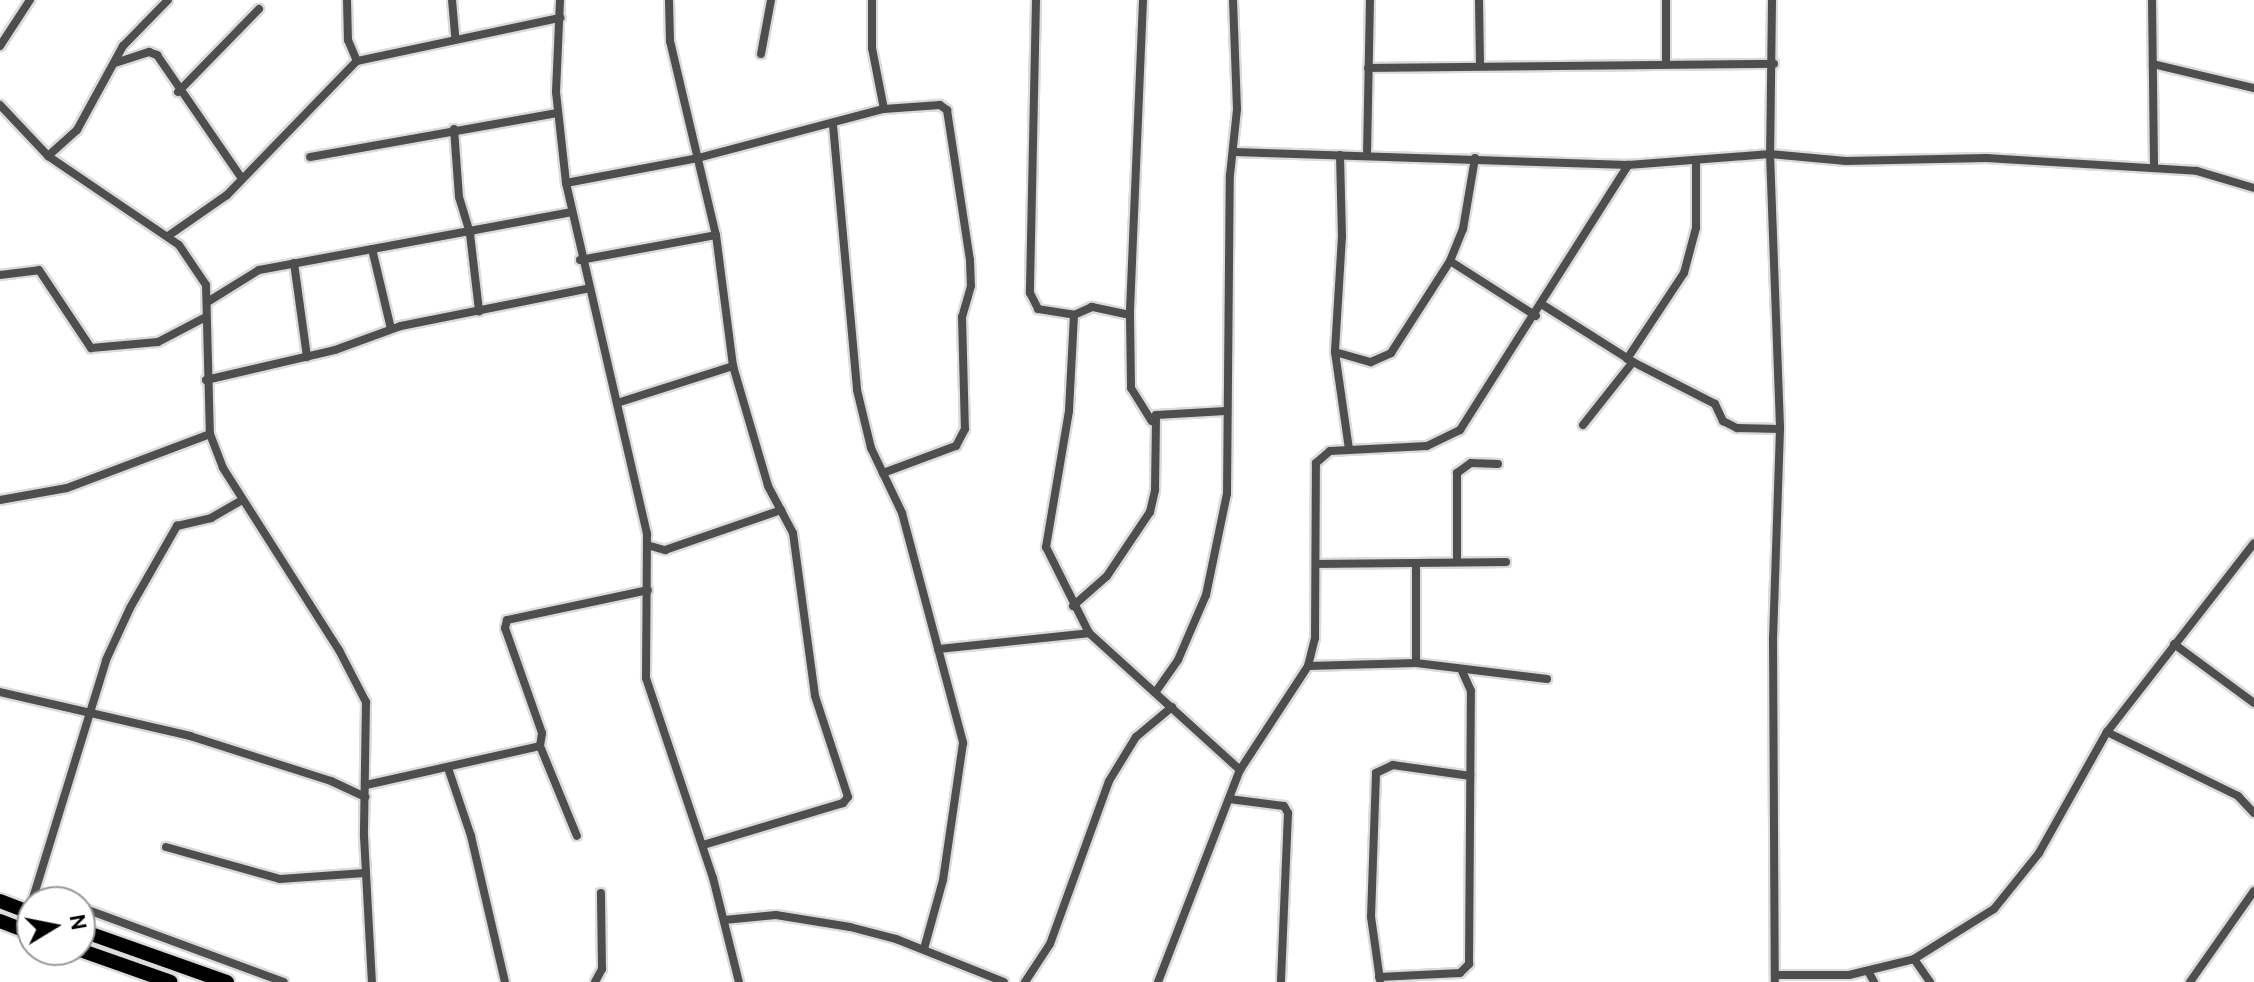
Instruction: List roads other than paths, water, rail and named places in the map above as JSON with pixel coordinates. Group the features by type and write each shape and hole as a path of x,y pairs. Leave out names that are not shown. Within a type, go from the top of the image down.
{"highway":[{"path":"96,936 227,982"},
{"path":"96,956 171,982"}],"street":[{"path":"0,46 30,0"},
{"path":"48,156 77,130 123,46 168,0"},
{"path":"347,0 348,40 357,61"},
{"path":"452,0 455,38"},
{"path":"560,0 556,113 566,183 586,289 643,498 648,590 646,678 703,845 739,982"},
{"path":"669,0 670,41 716,235 733,366 749,432 793,533 815,696 848,797 843,803 703,845"},
{"path":"761,54 771,0"},
{"path":"872,0 872,48 884,109"},
{"path":"1036,0 1030,293 1038,309 1074,315 1092,307 1130,315"},
{"path":"1073,606 1107,576 1150,512 1155,490 1152,421 1131,388 1130,315 1143,0"},
{"path":"1157,690 1178,660 1206,595 1223,527 1229,470 1226,411 1234,152 1233,0"},
{"path":"1367,155 1370,0"},
{"path":"1479,0 1480,65"},
{"path":"1666,0 1666,63"},
{"path":"1772,0 1774,64 1770,154 1780,429 1773,638 1775,979 1868,971 1914,959 1994,909 2017,884 2079,791 2107,732 2254,543"},
{"path":"2152,0 2154,167"},
{"path":"178,92 259,9"},
{"path":"168,236 227,195 241,177 357,61 560,18"},
{"path":"115,63 149,52 157,55 178,92 241,177"},
{"path":"1368,68 1774,64"},
{"path":"2153,64 2254,87"},
{"path":"0,105 48,156 168,236 199,268 209,301 206,380 210,434 242,500 339,650 366,702 365,873 372,982"},
{"path":"566,183 698,158 833,125 884,109 940,105 947,110 971,286 962,317 965,429 961,441 883,473"},
{"path":"310,157 556,113"},
{"path":"833,125 857,390 883,473 902,513 963,743 962,773 924,949"},
{"path":"454,129 459,197 470,234 479,311"},
{"path":"1234,152 1287,158 1367,155 1628,165 1770,154 1846,161 1986,158 2197,171 2254,188"},
{"path":"1340,155 1342,236 1335,352 1349,449"},
{"path":"1335,352 1371,362 1386,359 1450,261 1463,229 1475,158"},
{"path":"1583,425 1630,361 1684,273 1696,228 1696,160"},
{"path":"1158,982 1240,770 1308,666 1315,638 1316,463 1330,451 1427,446 1450,438 1469,419 1628,165"},
{"path":"209,301 259,270 470,234 571,212"},
{"path":"580,260 716,235"},
{"path":"372,249 391,329"},
{"path":"1450,261 1536,316"},
{"path":"294,263 307,357"},
{"path":"0,275 39,270 91,348 158,342 206,317"},
{"path":"206,380 307,357 391,329 586,289"},
{"path":"1543,305 1630,361 1715,404 1723,421 1737,428 1780,429"},
{"path":"1074,315 1069,411 1046,547 1089,633 1157,690 1240,770"},
{"path":"617,403 733,366"},
{"path":"1152,421 1164,413 1226,411"},
{"path":"0,500 67,488 210,434"},
{"path":"1457,560 1457,473 1471,463 1498,464"},
{"path":"37,886 91,710 130,608 177,526 211,518 242,500"},
{"path":"647,545 665,550 781,510"},
{"path":"1316,564 1457,560 1506,562"},
{"path":"1416,563 1416,663"},
{"path":"577,836 540,746 542,733 505,628 507,620 648,590"},
{"path":"938,649 1089,633"},
{"path":"2174,644 2254,703"},
{"path":"1308,666 1416,663 1547,679"},
{"path":"1461,669 1471,691 1470,776 1467,969 1380,980 1371,917 1376,773 1393,765 1470,776"},
{"path":"0,692 91,710 299,770 365,797"},
{"path":"1025,982 1050,944 1109,781 1136,737 1172,707"},
{"path":"2107,732 2238,796 2254,813"},
{"path":"366,785 540,746"},
{"path":"448,768 471,836 505,982"},
{"path":"1229,799 1284,806 1288,813 1281,982"},
{"path":"166,847 280,879 365,873"},
{"path":"2190,982 2254,891"},
{"path":"595,982 602,969 601,893"},
{"path":"96,913 284,982"},
{"path":"724,920 776,915 850,927 924,949 1004,982"},
{"path":"1914,959 1930,982"},
{"path":"1868,971 1874,982"}]}
